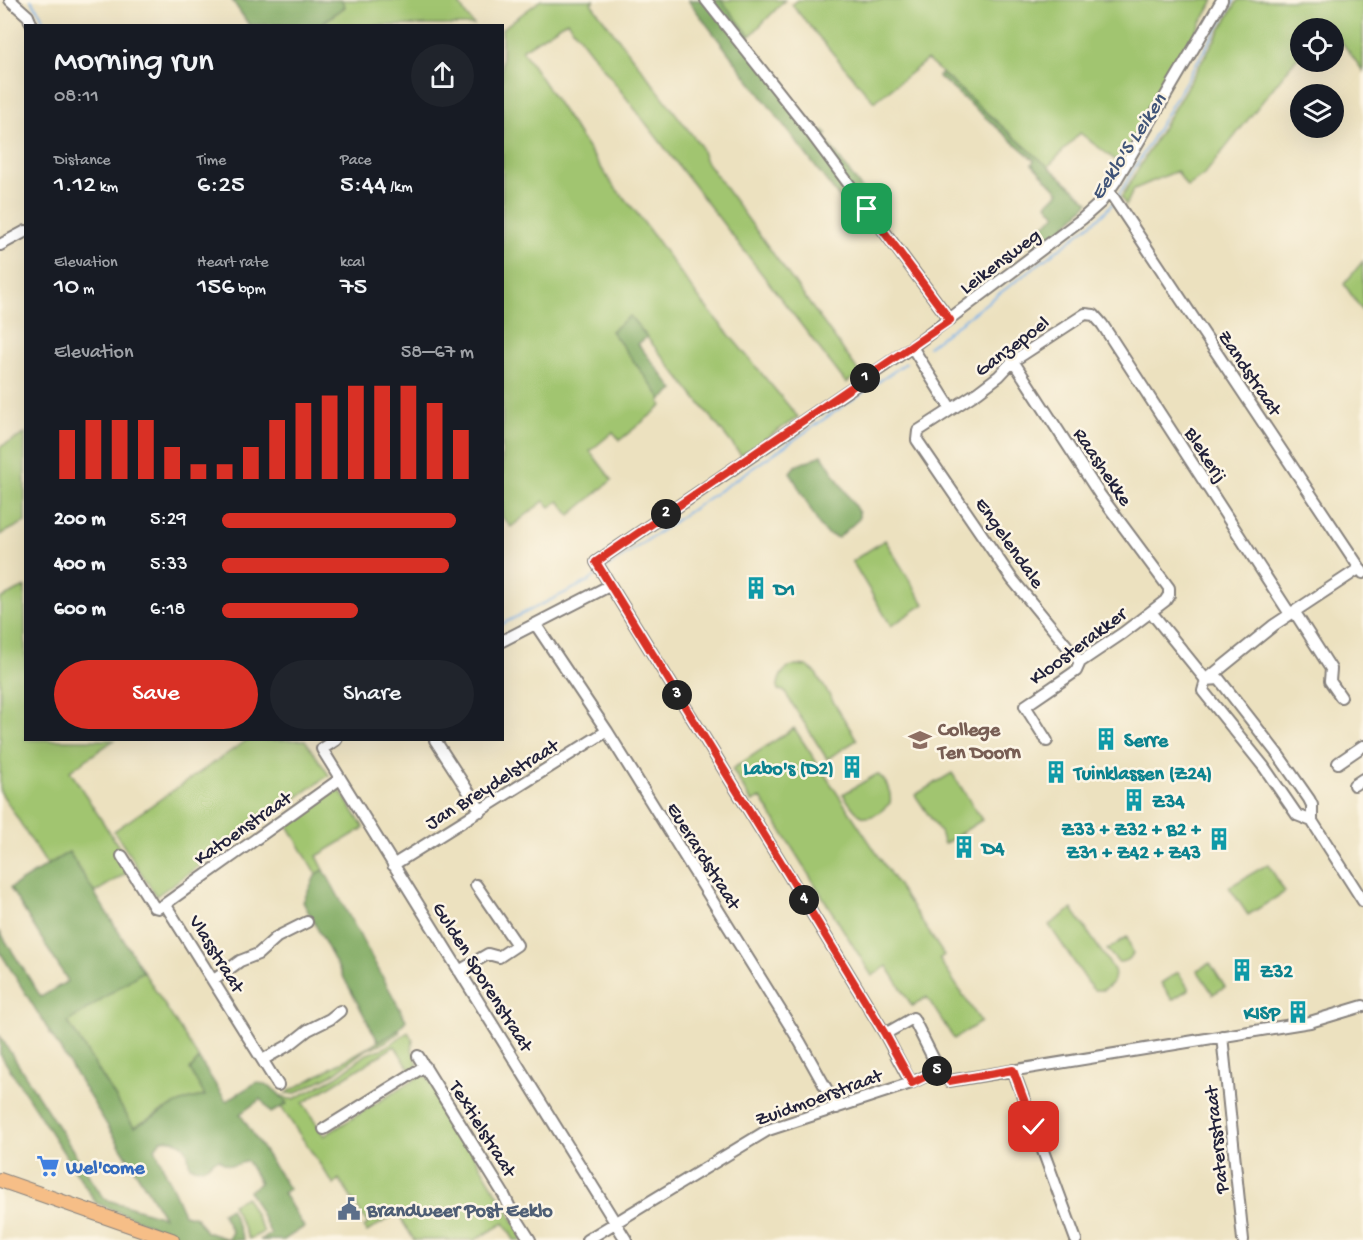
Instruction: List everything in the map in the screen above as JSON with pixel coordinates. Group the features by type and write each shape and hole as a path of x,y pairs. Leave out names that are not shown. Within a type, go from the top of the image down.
{"main road":[{"path":"0,1180 172,1240"},
{"path":"0,1187 154,1240"}],"street":[{"path":"10,0 28,16 31,24"},
{"path":"706,0 805,125 950,320"},
{"name":"Leikensweg","path":"912,1083 885,1034 596,562 912,347 1082,219 1110,193 1222,0"},
{"name":"Zandstraat","path":"1110,193 1361,570"},
{"path":"0,245 24,232"},
{"name":"Ganzepoel","path":"917,440 918,431 999,376 1013,361 1085,314 1094,315"},
{"name":"Blekerij","path":"1094,315 1331,669 1330,681 1341,697"},
{"path":"912,347 951,409"},
{"name":"Raashekke","path":"1013,361 1100,495 1169,588"},
{"name":"Engelendale","path":"917,440 1012,579 1080,663"},
{"path":"1361,570 1292,612 1206,680 1203,692 1264,767 1297,815 1312,822 1363,902"},
{"path":"504,640 536,625 606,581"},
{"name":"Kloosterakker","path":"1047,741 1024,706 1076,671 1080,663 1165,601 1169,595 1169,588"},
{"name":"Kloosterakker","path":"1151,612 1206,680"},
{"name":"Euerardstraat","path":"536,625 607,731 800,1042 837,1107"},
{"path":"1206,680 1219,680 1280,756 1312,805 1312,822"},
{"name":"Jan Breydelstraat","path":"393,865 607,731"},
{"name":"Gulden Sporenstraat","path":"334,741 322,749 626,1240"},
{"path":"436,741 481,811"},
{"path":"1338,763 1363,746"},
{"name":"Katoenstraat","path":"165,904 340,779"},
{"name":"Vlasstraat","path":"122,856 154,907 158,908 165,904 264,1059 278,1085"},
{"path":"459,971 488,954 499,957 517,945 476,885"},
{"path":"213,980 240,961 258,954 277,938 308,922"},
{"path":"885,1034 913,1018 939,1070 949,1081 1310,1022 1363,1006"},
{"path":"264,1059 340,1011"},
{"name":"Patersstraat","path":"1222,1036 1243,1240"},
{"name":"Textielstraat","path":"418,1056 530,1240"},
{"path":"324,1129 425,1066"},
{"name":"Zuidmoerstraat","path":"586,1240 768,1130 912,1083 939,1070"},
{"path":"1013,1070 1076,1240"}],"green space":[{"path":"232,0 341,0 345,6 320,24 248,24"},
{"path":"341,0 457,0 473,24 322,24 345,7"},
{"path":"541,0 594,0 591,3 700,145 705,160 860,373 846,383 567,21 522,50 612,184 636,212 701,301 798,417 741,455 630,316 611,331 662,399 660,402 662,406 620,440 613,432 590,451 612,480 570,515 559,501 550,507 544,501 511,527 504,519 504,28"},
{"path":"688,0 721,0 750,36 745,42 820,133 824,130 827,135 824,137 872,203 853,216"},
{"path":"721,0 785,0 750,36"},
{"path":"797,0 1214,0 1119,163 1080,133 1048,167 927,60 874,102 792,5"},
{"path":"1238,0 1363,0 1363,71 1344,45 1344,18 1290,18 1290,67 1204,175 1187,187 1177,171 1134,189 1126,205 1121,198"},
{"path":"941,73 1089,202 1052,236 1036,245 1028,245 1024,240 1056,215 1047,204 1059,192 1032,164 1034,160 938,76"},
{"path":"1363,261 1363,312 1344,284"},
{"path":"630,316 647,337 638,344 674,390 662,399 611,331"},
{"path":"24,435 24,523 0,535 0,447"},
{"path":"822,455 859,513 859,519 838,538 821,528 790,472 795,466"},
{"path":"885,540 924,604 891,626 852,561"},
{"path":"24,587 24,741 113,741 70,771 133,869 94,893 69,852 47,865 0,791 0,599"},
{"path":"796,665 807,666 815,672 857,740 827,759 784,691 778,690 782,674 788,668"},
{"path":"794,728 944,955 939,959 981,1022 954,1039 927,997 912,1006 887,966 872,976 761,798 752,802 732,769"},
{"path":"246,741 306,741 329,775 156,896 114,831"},
{"path":"952,773 982,820 944,844 940,832 915,795"},
{"path":"877,774 888,787 890,803 875,815 864,816 854,809 843,794"},
{"path":"337,786 364,828 317,856 324,870 316,874 286,822"},
{"path":"69,852 143,971 68,1022 134,1127 176,1104 205,1096 190,1070 199,1059 226,1101 257,1082 270,1087 280,1096 287,1104 271,1113 261,1099 240,1114 289,1189 283,1193 304,1227 284,1240 260,1240 271,1234 249,1191 260,1183 247,1161 229,1165 219,1159 205,1167 197,1168 190,1166 185,1148 168,1139 161,1140 155,1148 184,1214 196,1217 206,1232 228,1239 232,1232 222,1213 230,1208 244,1240 187,1240 96,1203 0,1054 0,1036 104,1199 164,1217 0,952 0,932 41,997 68,981 10,888"},
{"path":"1268,864 1285,892 1248,915 1229,887"},
{"path":"324,870 406,1020 387,1038 378,1041 303,902 316,874"},
{"path":"1072,909 1114,970 1113,982 1103,990 1094,990 1091,987 1049,925"},
{"path":"1127,937 1133,953 1127,960 1118,962 1107,950"},
{"path":"1210,963 1225,987 1213,994 1197,970"},
{"path":"143,971 199,1059 190,1070 206,1096 177,1104 134,1128 68,1022"},
{"path":"1178,972 1189,989 1172,1000 1161,983"},
{"path":"399,1030 400,1032 385,1042 365,1050 335,1073 294,1094 286,1093"},
{"path":"408,1032 413,1041 412,1050 418,1064 411,1072 395,1046 303,1103 324,1136 420,1076 427,1076 525,1240 514,1240 504,1223 475,1240 414,1240 397,1213 367,1232 364,1227 368,1224 339,1179 334,1185 281,1107 286,1103 282,1096 294,1099 336,1077 367,1054 384,1048"},
{"path":"246,1197 264,1232 249,1239 232,1204"}],"waterway":[{"name":"Eeklo'S Leiken","path":"31,0 45,24"},
{"name":"Eeklo'S Leiken","path":"1118,196 1234,0"},
{"name":"Eeklo'S Leiken","path":"928,347 1068,242 1101,216 1113,203"},
{"name":"Eeklo'S Leiken","path":"605,569 906,363"},
{"name":"Eeklo'S Leiken","path":"504,623 589,581 598,574"}],"place":[{"name":"D1","path":"756,588"},
{"name":"Serre","path":"1106,739"},
{"name":"College Ten Doorn","path":"920,740"},
{"name":"Labo's (D2)","path":"852,767"},
{"name":"Tuinklassen (Z24)","path":"1056,772"},
{"name":"Z34","path":"1134,800"},
{"name":"Z33 + Z32 + B2 + Z31 + Z42 + Z43","path":"1219,839"},
{"name":"D4","path":"964,847"},
{"name":"Z32","path":"1242,970"},
{"name":"KISP","path":"1298,1012"},
{"name":"Wel'come","path":"48,1166"},
{"name":"Brandweer Post Eeklo","path":"349,1209"}],"route":[{"path":"867,209 950,320 596,562 787,872 912,1083 939,1070 949,1081 1013,1070 1034,1127"}]}
